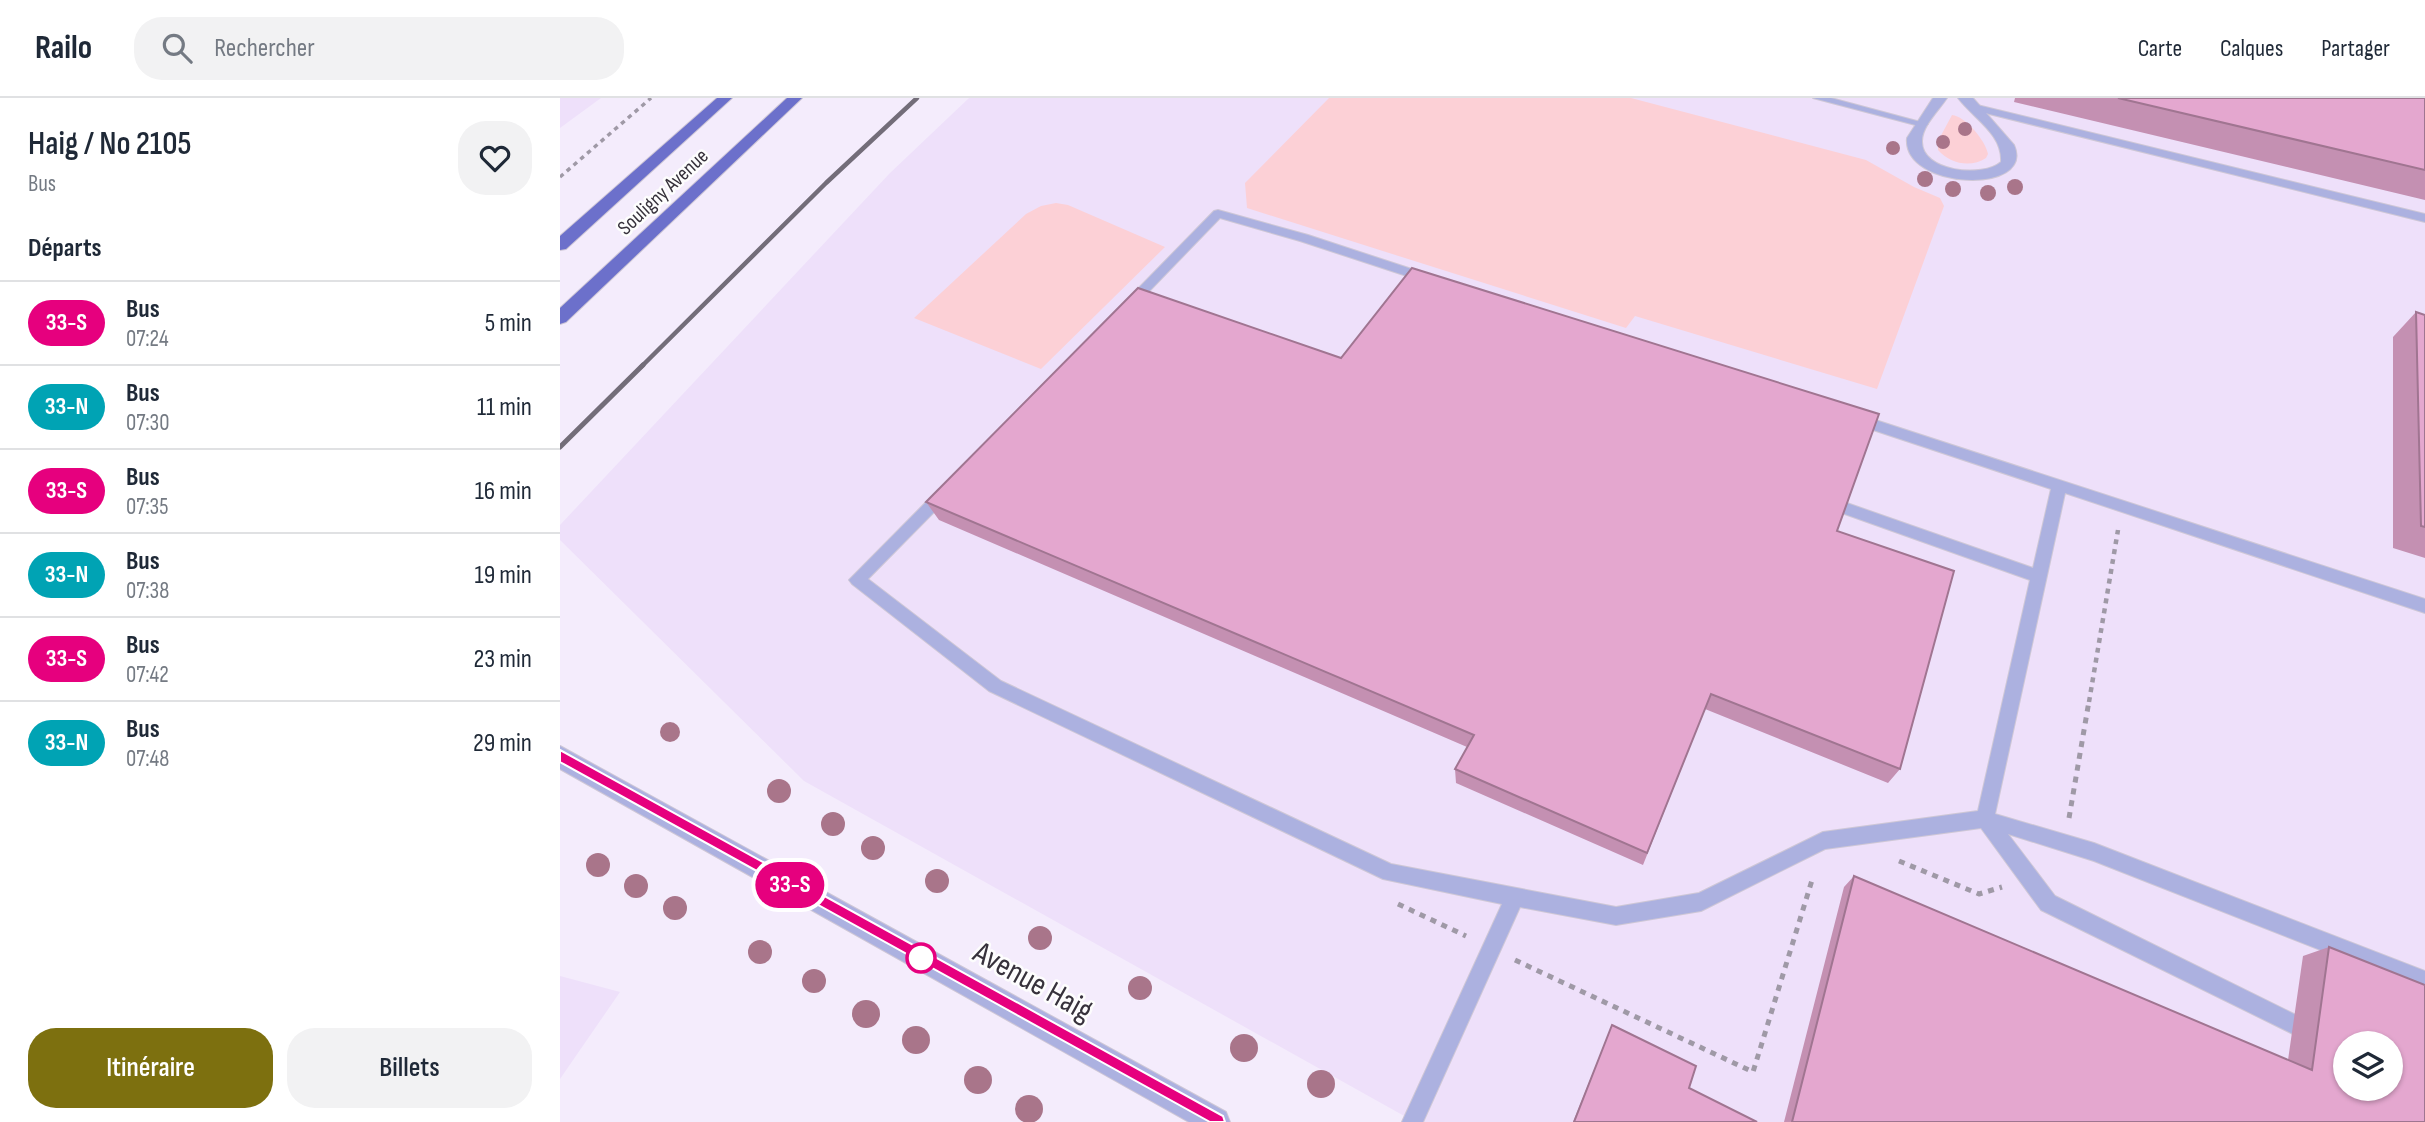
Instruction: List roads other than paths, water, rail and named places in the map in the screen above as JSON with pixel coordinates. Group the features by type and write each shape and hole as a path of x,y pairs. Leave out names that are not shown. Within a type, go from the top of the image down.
{"highway":[{"name":"Souligny Avenue","path":"560,245 725,98"},
{"name":"Souligny Avenue","path":"560,318 795,98"}],"street":[{"path":"1940,98 1913,140 1914,148 1930,165 1958,175 1990,175 2009,162 2010,152 1969,102"},
{"name":"Avenue Haig","path":"560,757 1216,1122"}],"lane":[{"path":"1818,98 1923,124"},
{"path":"1969,102 2425,218"},
{"path":"1115,319 1218,214 1304,238 1446,285"},
{"path":"1843,415 2425,606"},
{"path":"960,477 857,580 995,686 1390,873 1616,916 1701,902 1823,841 1985,819 2094,852 2425,981"},
{"path":"1985,819 2059,486"},
{"path":"1844,508 2039,577"},
{"path":"1985,819 2048,903 2293,1024"},
{"path":"1412,1122 1515,897"}],"railway":[{"path":"641,367 826,183 917,98"},
{"path":"560,447 643,365"}]}
